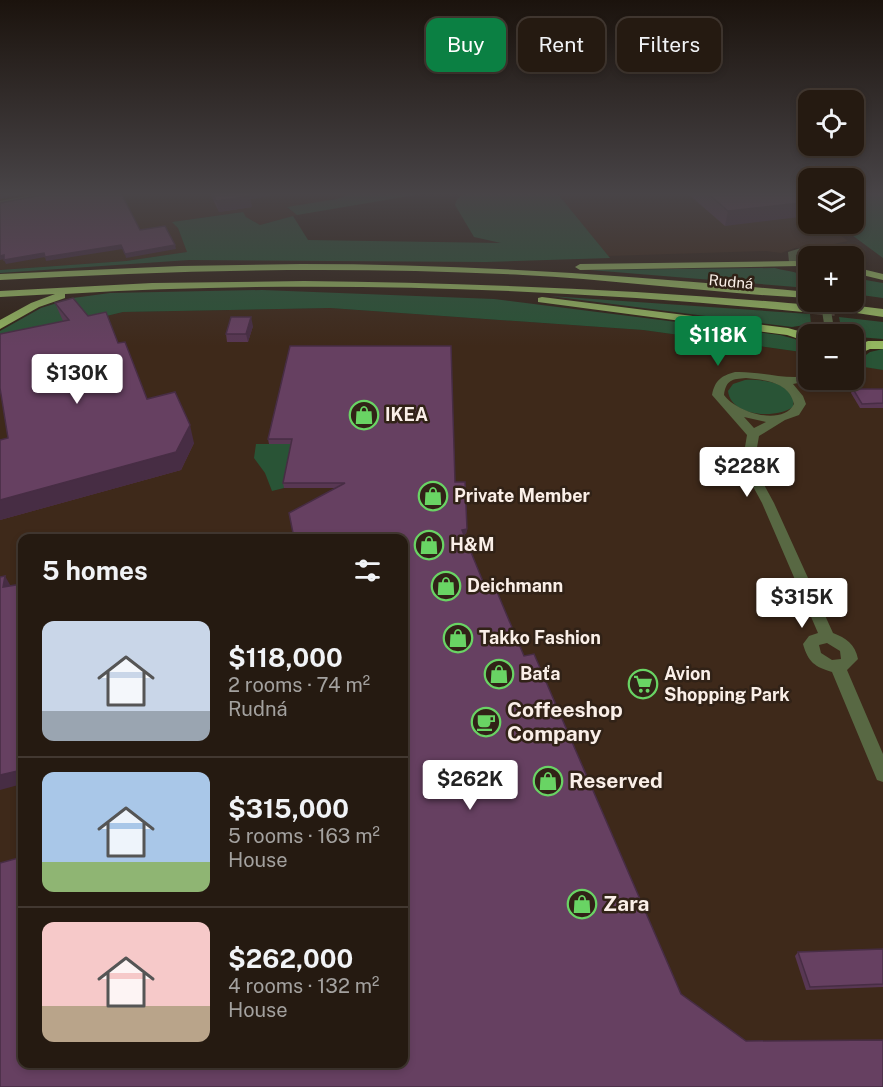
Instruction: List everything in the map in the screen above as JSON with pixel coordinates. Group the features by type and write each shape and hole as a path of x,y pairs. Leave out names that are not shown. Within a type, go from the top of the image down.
{"highway":[{"path":"484,270 656,264 779,266 795,264"},
{"name":"Rudná","path":"0,277 282,266 484,270 677,282 798,301"},
{"path":"864,272 883,277"},
{"name":"Rudná","path":"0,286 210,277 415,278 566,284 798,302"},
{"path":"303,284 402,288 534,299 798,335"},
{"path":"0,294 116,287 303,284 519,289 754,303 798,303"},
{"path":"0,325 54,298 116,287"},
{"path":"864,301 883,303"},
{"path":"864,311 883,314"},
{"path":"788,332 798,338"},
{"path":"864,343 883,344"},
{"path":"864,347 883,344"}],"street":[{"path":"798,252 790,256 798,265"},
{"path":"753,434 718,395 718,389 725,380 750,374 789,381 798,380"},
{"path":"774,378 786,384 801,404 795,413 753,434 749,452 750,470 768,503 827,637"},
{"path":"799,399 805,390"},
{"path":"728,407 762,418 781,418"},
{"path":"827,637 841,643 850,654 847,664 838,667 819,661 811,650 814,640 827,637"},
{"path":"838,667 883,774"}],"shaded area":[{"path":"0,244 185,244 188,252 126,261 0,270"},
{"path":"598,244 835,244 798,246 781,253 766,251 608,256"},
{"name":"Avion Shopping Park","path":"330,308 643,330 798,352 798,390 864,390 864,366 883,370 883,1087 0,1087 0,342 123,312"}],"green space":[{"path":"184,244 598,244 610,258 486,262 189,260 0,273 0,270 126,261 187,252"},
{"path":"864,244 883,244 883,258"},
{"path":"775,268 798,274 798,287 590,270"},
{"path":"864,280 883,283 883,298 864,295"},
{"path":"262,290 494,299 780,335 798,341 798,352 643,330 330,308 123,312 0,342 0,331 41,308 73,298 110,293"},
{"path":"550,296 810,314 811,324 798,324 798,326"},
{"path":"839,317 883,322 883,339 864,337 864,324 840,324"},
{"path":"883,349 883,370 864,367 864,356 870,352"},
{"path":"745,380 760,380 777,384 790,393 793,407 785,411 766,414 745,411 731,400 728,391 733,384"},
{"path":"256,444 293,444 284,488 272,491 265,473 254,458"}],"building":[{"path":"0,244 175,245 125,254 121,245 45,257 44,253 4,260 4,255 0,256"},
{"path":"73,298 88,316 106,312 118,343 125,342 147,399 175,392 190,425 176,452 0,500 0,440 8,438 0,388 0,334 69,320 55,303"},
{"path":"231,317 251,317 246,334 226,334"},
{"path":"290,346 451,346 455,482 465,482 467,529 462,530 486,589 495,587 524,656 534,654 681,994 746,1041 883,1040 883,1087 0,1087 0,863 18,858 18,1068 408,1068 408,534 293,534 289,513 345,483 283,483 292,439 268,439"},
{"path":"883,389 883,403 862,404 854,390"},
{"path":"5,576 3,587 18,585 18,771 0,775 0,577"},
{"path":"883,949 883,984 810,987 798,952"}],"place":[{"name":"IKEA","path":"364,415"},
{"name":"Private Member","path":"433,496"},
{"name":"H&M","path":"429,545"},
{"name":"Deichmann","path":"446,586"},
{"name":"Takko Fashion","path":"458,638"},
{"name":"Baťa","path":"499,674"},
{"name":"Avion Shopping Park","path":"643,684"},
{"name":"Coffeeshop Company","path":"486,722"},
{"name":"Reserved","path":"548,781"},
{"name":"Zara","path":"582,904"}]}
